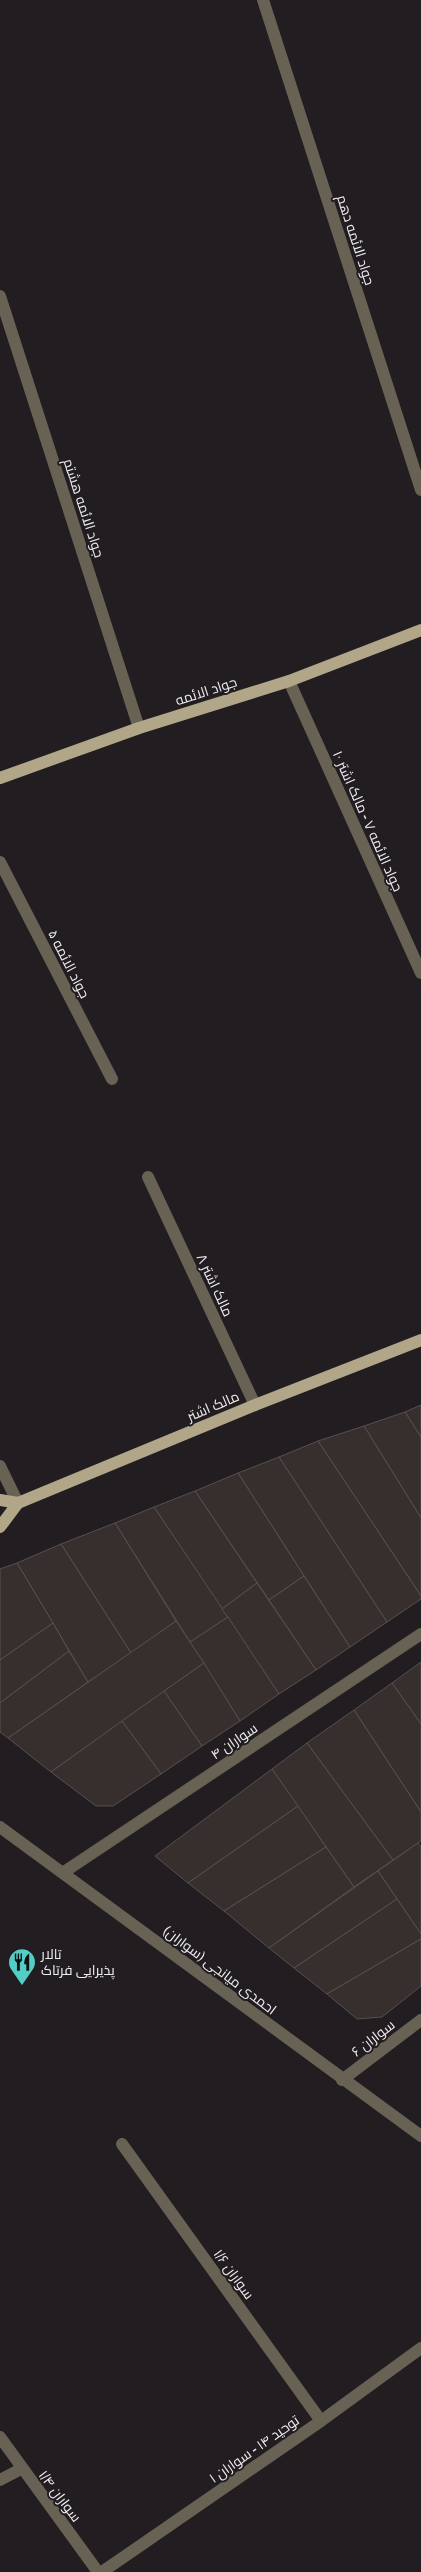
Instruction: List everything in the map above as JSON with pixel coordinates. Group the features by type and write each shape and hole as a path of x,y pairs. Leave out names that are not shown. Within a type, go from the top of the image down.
{"main road":[{"name":"جواد الائمه","path":"0,778 139,728 289,681 421,630"},
{"name":"مالک اشتر","path":"18,1503 255,1404 421,1340"},
{"path":"0,1500 18,1503 0,1527"}],"street":[{"name":"جواد الائمه دهم","path":"263,0 421,490"},
{"name":"جواد الائمه هشتم","path":"0,296 139,728"},
{"name":"جواد الائمه ۷ - مالک اشتر ۱۰","path":"289,681 421,973"},
{"name":"جواد الائمه ۵","path":"0,862 112,1080"},
{"name":"مالک اشتر ۸","path":"148,1178 255,1404"},
{"path":"0,1466 18,1503"},
{"name":"سواران ۴","path":"64,1872 421,1634"},
{"name":"احمدی میانجی (سواران)","path":"0,1827 64,1872 342,2080 421,2136"},
{"name":"سواران ۶","path":"342,2080 421,2020"},
{"name":"سواران ۱/۶","path":"122,2144 321,2421"},
{"name":"توحید ۱۴ - سواران ۱","path":"102,2572 321,2421 421,2348"},
{"name":"سواران ۱/۴","path":"0,2437 98,2572"},
{"path":"0,2480 22,2469"}],"building":[{"path":"421,1405 421,1437 405,1412"},
{"path":"405,1412 421,1437 421,1518 364,1426"},
{"path":"364,1426 421,1518 421,1596 318,1441"},
{"path":"318,1441 421,1596 421,1599 387,1622 279,1457"},
{"path":"279,1457 387,1622 350,1647 238,1473"},
{"path":"238,1473 304,1576 269,1600 195,1491"},
{"path":"195,1491 257,1583 222,1609 154,1507"},
{"path":"154,1507 228,1617 190,1642 115,1523"},
{"path":"115,1523 176,1621 131,1653 61,1544"},
{"path":"61,1544 131,1653 88,1682 17,1563"},
{"path":"17,1563 53,1623 0,1660 0,1569"},
{"path":"304,1576 350,1647 316,1670 269,1600"},
{"path":"257,1583 316,1670 279,1694 222,1609"},
{"path":"228,1617 279,1694 240,1721 190,1642"},
{"path":"176,1621 204,1663 51,1772 8,1738"},
{"path":"53,1623 69,1651 0,1703 0,1660"},
{"path":"69,1651 88,1682 8,1738 0,1732 0,1703"},
{"path":"421,1662 421,1724 392,1683"},
{"path":"204,1663 240,1721 202,1746 164,1691"},
{"path":"392,1683 421,1724 421,1812 354,1710"},
{"path":"164,1691 202,1746 161,1774 122,1721"},
{"path":"354,1710 421,1812 421,1841 393,1860 307,1743"},
{"path":"122,1721 161,1774 113,1806 96,1806 51,1772"},
{"path":"307,1743 393,1860 354,1887 272,1769"},
{"path":"272,1769 298,1806 188,1883 155,1856"},
{"path":"298,1806 326,1847 224,1911 188,1883"},
{"path":"418,1843 421,1847 421,1934 378,1871"},
{"path":"326,1847 354,1887 269,1948 224,1911"},
{"path":"378,1871 397,1899 294,1968 269,1948"},
{"path":"397,1899 421,1934 421,1939 327,1994 294,1968"},
{"path":"421,1939 421,1986 382,2017 357,2019 327,1994"}],"place":[{"name":"تالار پذیرایی فرتاک","path":"22,1986"}]}
